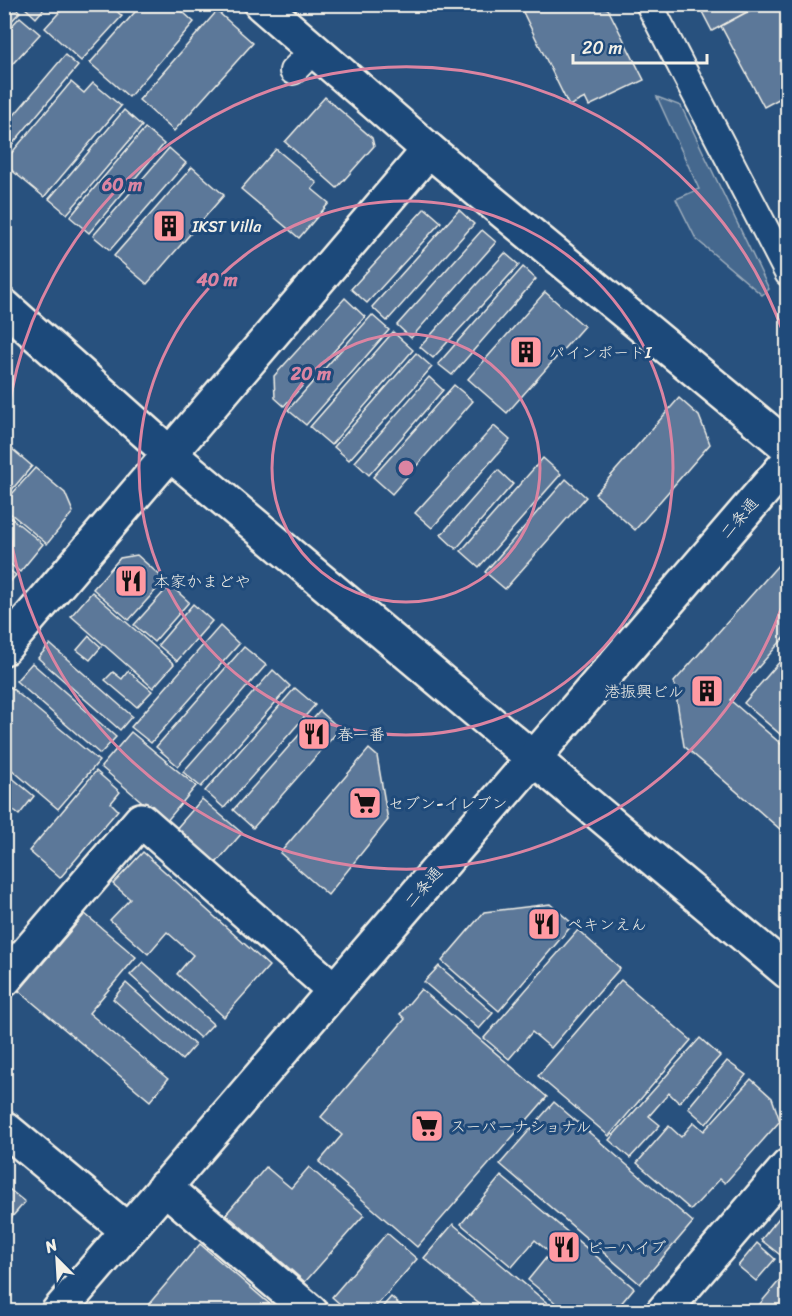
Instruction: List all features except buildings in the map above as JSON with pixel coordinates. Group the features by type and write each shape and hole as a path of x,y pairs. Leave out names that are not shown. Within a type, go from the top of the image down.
{"street":[{"path":"261,4 304,61 429,150 788,447"},
{"path":"4,648 429,150"},
{"path":"4,306 170,454 788,972"},
{"name":"二条通","path":"58,1311 788,462"},
{"path":"4,980 141,820 334,990"},
{"path":"4,1128 127,1230"},
{"path":"663,1311 788,1166"},
{"path":"164,1187 311,1311"}],"lane":[{"path":"649,4 788,273"}],"shaded area":[{"path":"657,97 681,106 769,289 762,295 696,239 676,199 699,189"}],"place":[{"name":"IKST Villa","path":"169,226"},
{"name":"パインポートI","path":"526,352"},
{"name":"本家かまどや","path":"131,581"},
{"name":"港振興ビル","path":"707,691"},
{"name":"春一番","path":"314,734"},
{"name":"セブン-イレブン","path":"365,803"},
{"name":"ペキンえん","path":"544,924"},
{"name":"スーパーナショナル","path":"427,1126"},
{"name":"ビーハイブ","path":"564,1247"}]}
